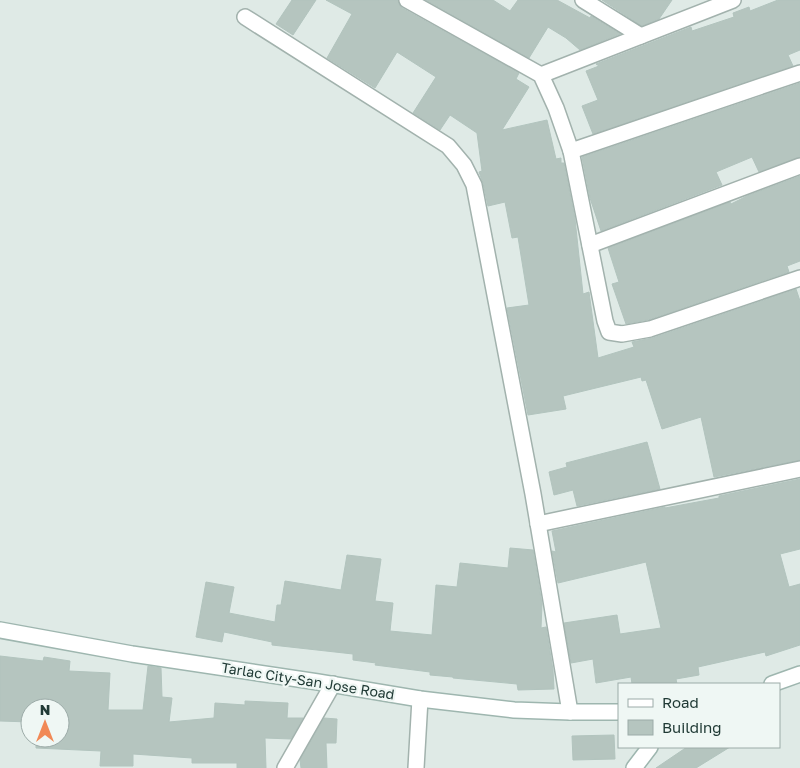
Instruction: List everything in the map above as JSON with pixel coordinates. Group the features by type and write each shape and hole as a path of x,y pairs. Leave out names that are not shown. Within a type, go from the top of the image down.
{"street":[{"path":"408,0 541,75 556,108 571,152 604,321 609,332 614,334 634,333 669,324 800,278"},
{"path":"582,0 641,36"},
{"path":"541,75 734,0"},
{"path":"245,18 448,146 464,164 474,185 538,524 570,712"},
{"path":"571,152 800,73"},
{"path":"590,245 800,166"},
{"path":"538,524 800,469"},
{"name":"Tarlac City-San Jose Road","path":"0,630 132,654 420,699 514,710 618,712"},
{"path":"775,683 800,674"},
{"path":"285,768 333,684"},
{"path":"416,768 420,699"},
{"path":"634,768 649,748"}],"building":[{"path":"292,0 316,0 293,35 276,24"},
{"path":"326,0 398,0 402,8 519,73 516,79 529,87 502,130 547,120 556,159 561,158 561,163 564,163 575,219 583,294 589,292 598,358 634,347 632,342 653,338 796,289 800,301 800,460 714,477 701,417 662,429 646,380 642,381 641,377 563,396 566,409 528,415 507,308 529,305 518,237 512,238 505,202 488,206 479,172 482,171 477,133 450,115 440,130 413,113 436,77 397,52 375,88 327,58 352,14"},
{"path":"426,0 493,0 510,11 518,0 557,0 590,18 591,16 620,34 580,50 566,38 548,27 529,58"},
{"path":"602,0 672,0 659,19 642,26"},
{"path":"778,0 800,0 800,50 788,55 793,66 593,134 582,106 598,100 586,71 599,66 596,64 691,27 692,31 734,17 733,13 749,7 750,11"},
{"path":"800,83 800,157 759,172 752,157 716,172 722,185 601,231 590,198 582,157"},
{"path":"800,176 800,261 787,266 789,272 648,320 626,324 612,284 619,282 608,248 730,202 731,204"},
{"path":"647,442 660,489 577,506 573,490 554,495 549,472 567,467 566,463"},
{"path":"800,479 800,549 780,554 789,587 800,584 800,645 766,656 765,652 698,667 699,675 676,679 677,683 632,683 631,677 596,683 593,659 571,663 564,623 617,615 620,634 661,628 646,562 558,583 552,551 556,552 552,531 665,507 719,498 719,496"},
{"path":"510,548 533,550 542,604 541,628 546,627 554,689 518,690 517,684 430,675 430,672 375,665 376,663 353,660 353,654 272,645 272,642 224,632 222,642 196,637 206,582 234,587 229,613 275,622 277,605 281,605 285,581 341,590 347,555 381,559 375,601 393,603 390,631 432,635 436,585 457,587 460,563 508,568"},
{"path":"0,656 43,661 44,657 70,661 69,671 110,673 108,710 143,710 148,666 161,668 162,697 172,698 169,722 214,718 215,703 245,705 245,701 288,703 287,718 303,718 291,739 265,738 266,768 237,768 237,763 192,763 192,758 133,754 133,766 100,766 101,751 36,748 70,748 70,698 20,698 20,722 0,721"},
{"path":"324,718 337,719 336,743 326,743 327,768 301,768 300,760"},
{"path":"614,735 615,759 573,760 572,736"},
{"path":"686,748 728,748 696,768 656,768"}]}
